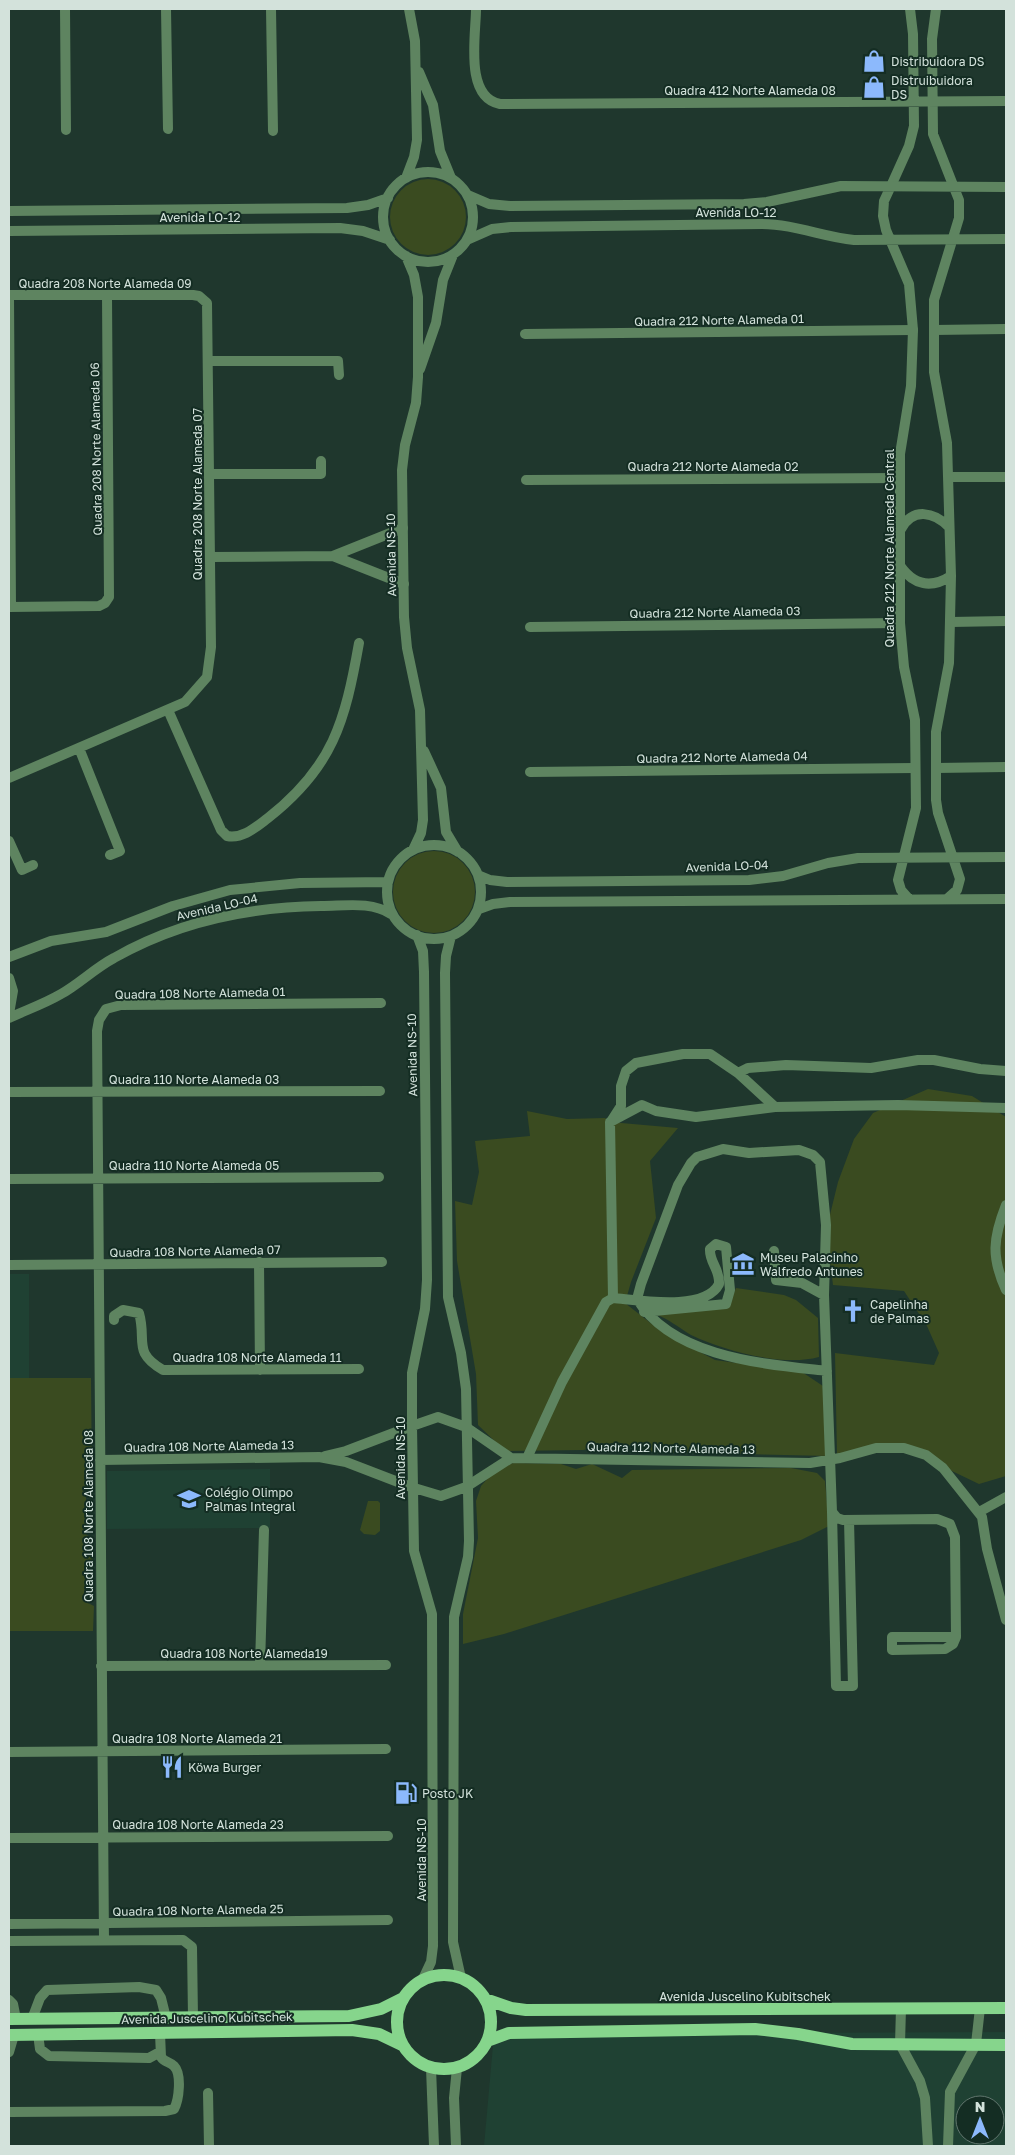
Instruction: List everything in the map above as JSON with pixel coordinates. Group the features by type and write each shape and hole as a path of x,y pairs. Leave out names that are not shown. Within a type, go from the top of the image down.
{"main road":[{"path":"488,2041 491,2020 485,1999 475,1987 461,1978 438,1976 423,1979 409,1990 403,1998 396,2021 402,2045 414,2059 431,2068 449,2070 457,2068 475,2058 488,2041 509,2033 755,2030 798,2034 852,2044 1006,2045"},
{"name":"Avenida Juscelino Kubitschek","path":"12,2019 349,2016 381,2009 403,1998"},
{"name":"Avenida Juscelino Kubitschek","path":"485,1999 511,2008 526,2010 1006,2008"},
{"name":"Avenida Juscelino Kubitschek","path":"12,2035 352,2030 378,2034 402,2045"}],"street":[{"path":"66,9 66,130"},
{"path":"166,9 168,129"},
{"path":"271,9 273,131"},
{"path":"406,178 414,157 417,140 416,64 414,32 409,9"},
{"name":"Quadra 412 Norte Alameda 08","path":"476,9 477,83 484,96 495,103 512,105 1006,101"},
{"path":"891,240 883,216 884,201 912,135 913,34 910,9"},
{"path":"936,9 932,39 933,134 960,208 959,218 936,292 934,330 934,372 947,438 951,576 949,663 936,732 937,808 960,879 957,890 947,899"},
{"path":"416,64 434,109 440,151 451,178 468,195"},
{"path":"388,198 395,186 406,178 426,172 437,173 451,178"},
{"name":"Avenida LO-12","path":"468,195 489,204 510,206 726,204 766,202 834,187 1006,186"},
{"name":"Avenida NS-10","path":"418,377 436,323 444,276 452,255 467,240 474,217 468,195"},
{"name":"Avenida LO-12","path":"9,211 347,208 368,205 388,198"},
{"name":"Avenida NS-10","path":"388,198 383,218 390,240 406,256 414,275 418,297 418,377 416,403 402,460 405,635 419,703 423,824 413,850 398,862 388,882"},
{"name":"Avenida LO-12","path":"467,240 488,230 504,227 762,224 780,224 836,238 951,241 1006,239"},
{"name":"Avenida LO-12","path":"9,231 346,228 390,240"},
{"name":"Quadra 212 Norte Alameda Central","path":"891,240 909,284 913,330 912,386 901,438 900,623 903,661 915,720 916,808 903,858"},
{"name":"Avenida NS-10","path":"406,256 430,262 452,255"},
{"path":"9,295 10,606"},
{"name":"Quadra 208 Norte Alameda 09","path":"9,295 193,295 201,298"},
{"name":"Quadra 208 Norte Alameda 06","path":"10,606 99,606 106,602 110,594 106,295"},
{"name":"Quadra 208 Norte Alameda 07","path":"168,710 185,702 198,689 206,678 210,664 208,305 201,298"},
{"name":"Quadra 212 Norte Alameda 01","path":"525,334 913,330"},
{"path":"934,330 1006,330"},
{"path":"209,361 338,361 339,375"},
{"path":"210,474 321,474 321,461"},
{"path":"949,477 1006,477"},
{"name":"Quadra 212 Norte Alameda 02","path":"526,480 900,478"},
{"path":"901,529 910,517 922,513 940,518 949,527"},
{"path":"210,557 333,556 403,528"},
{"path":"333,556 404,584"},
{"path":"901,567 910,579 917,583 932,584 951,576"},
{"path":"951,622 1006,621"},
{"name":"Quadra 212 Norte Alameda 03","path":"530,627 900,623"},
{"path":"9,778 168,710 221,830 227,836 238,836 255,827 284,805 301,789 318,768 333,742 345,713 358,643"},
{"name":"Avenida NS-10","path":"421,733 425,754 441,788 446,832 459,853 470,862 478,875"},
{"path":"78,748 120,851 110,856"},
{"path":"936,768 1006,767"},
{"name":"Quadra 212 Norte Alameda 04","path":"530,772 915,768"},
{"path":"9,840 22,870 33,865"},
{"path":"413,850 436,846 459,853"},
{"name":"Avenida LO-04","path":"478,875 490,880 507,882 749,880 783,876 852,859 1006,857"},
{"path":"903,858 898,880 901,890 909,899"},
{"path":"388,882 387,899 391,914 402,926 417,935 432,939 452,936 466,925 478,909 481,887 478,875"},
{"name":"Avenida LO-04","path":"9,956 51,941 106,932 172,906 230,890 300,883 388,882"},
{"path":"478,909 493,904 510,902 1006,899"},
{"name":"Avenida LO-04","path":"9,1016 61,994 125,951 162,934 197,923 247,912 299,906 370,906 391,914"},
{"name":"Avenida NS-10","path":"417,935 423,951 424,972 427,1280 425,1309 412,1372 412,1487 414,1551 432,1614 433,1946 431,1962 423,1979"},
{"path":"452,936 446,956 448,1298 464,1371 468,1557 454,1617 453,1942 461,1978"},
{"path":"9,978 13,998 9,1016"},
{"name":"Quadra 108 Norte Alameda 01","path":"97,1092 98,1020 106,1009 113,1006 381,1003"},
{"path":"613,1298 610,1122 621,1106 622,1086 626,1071 636,1063 683,1054 710,1054 738,1073 775,1107"},
{"path":"738,1073 748,1068 786,1065 871,1068 926,1060 980,1070 1006,1071"},
{"name":"Quadra 110 Norte Alameda 03","path":"9,1092 380,1090"},
{"name":"Quadra 108 Norte Alameda 08","path":"97,1092 104,1940"},
{"path":"610,1122 642,1105 656,1111 696,1117 775,1107 908,1106 1006,1108"},
{"path":"826,1371 764,1364 726,1356 690,1342 644,1312 637,1299 684,1173 697,1158 724,1149 749,1153 799,1150 813,1155 820,1162 826,1225 824,1295 836,1686 854,1686 849,1520"},
{"name":"Quadra 110 Norte Alameda 05","path":"9,1178 379,1177"},
{"path":"1006,1206 995,1241 995,1255 1000,1276 1006,1290"},
{"path":"527,1458 575,1357 602,1307 613,1298 675,1303 700,1298 713,1292 719,1284 720,1275 710,1255 710,1249 716,1244 726,1247 730,1290 726,1304 644,1312"},
{"path":"774,1251 776,1280 802,1282 824,1295"},
{"path":"259,1262 260,1370"},
{"name":"Quadra 108 Norte Alameda 07","path":"9,1265 382,1262"},
{"name":"Quadra 108 Norte Alameda 11","path":"114,1320 114,1316 123,1310 139,1313 141,1348 145,1356 163,1370 360,1369"},
{"path":"438,1417 466,1427 511,1458 466,1487 441,1496 346,1462 319,1457 346,1451 438,1417"},
{"name":"Quadra 112 Norte Alameda 13","path":"511,1458 810,1463 830,1458 840,1458 876,1448 904,1448 926,1455 952,1476 982,1517 987,1548 1006,1620"},
{"name":"Quadra 108 Norte Alameda 13","path":"100,1460 319,1457"},
{"path":"978,1512 1006,1497"},
{"path":"832,1512 837,1518 849,1520 937,1519 950,1524 955,1536 956,1637 953,1644 945,1649 892,1650 892,1637 956,1637"},
{"path":"260,1665 264,1530"},
{"name":"Quadra 108 Norte Alameda19","path":"101,1666 386,1665"},
{"name":"Quadra 108 Norte Alameda 21","path":"9,1752 386,1750"},
{"name":"Quadra 108 Norte Alameda 23","path":"9,1838 388,1836"},
{"name":"Quadra 108 Norte Alameda 25","path":"9,1924 388,1920"},
{"path":"9,1941 183,1940 192,1947 193,2018"},
{"name":"Avenida Juscelino Kubitschek","path":"32,2019 40,1998 47,1990 139,1987 156,1990 161,1998 166,2018"},
{"path":"9,2000 13,2004 12,2019"},
{"path":"901,2008 900,2044 920,2081 925,2098 928,2146"},
{"path":"948,2146 950,2092 976,2044 980,2008"},
{"path":"9,2112 165,2111 174,2109 178,2099 177,2073 173,2065 163,2060 160,2052 160,2033"},
{"path":"38,2034 40,2049 49,2056 149,2058 160,2052"},
{"path":"9,2052 12,2035"},
{"path":"431,2068 434,2146"},
{"path":"456,2146 454,2098 457,2068"},
{"path":"208,2093 209,2146"}],"shaded area":[{"path":"428,179 443,182 455,190 463,202 466,217 463,232 455,244 443,252 428,255 413,252 401,244 393,232 390,217 393,202 401,190 413,182"},
{"path":"426,851 442,851 457,858 468,869 475,884 472,908 463,921 442,933 426,933 411,926 400,915 393,900 393,884 400,869 411,858"},
{"path":"928,1089 972,1096 1006,1117 1006,1476 979,1484 904,1448 837,1455 835,1353 934,1365 939,1353 927,1326 904,1291 833,1285 826,1231 838,1182 854,1139 873,1113"},
{"path":"527,1111 567,1119 605,1118 610,1122 678,1128 650,1161 656,1218 631,1282 625,1303 662,1332 715,1360 802,1372 823,1386 829,1456 653,1452 617,1442 583,1450 505,1451 478,1425 476,1374 457,1261 455,1201 472,1205 479,1172 475,1141 530,1136"},
{"path":"9,1274 29,1274 29,1378 9,1378"},
{"path":"736,1288 784,1295 796,1300 818,1318 819,1357 805,1360 772,1359 737,1352 691,1335 654,1314 728,1307"},
{"path":"9,1378 91,1378 92,1487 86,1492 86,1534 93,1540 93,1560 86,1565 86,1602 94,1606 93,1631 9,1631"},
{"path":"514,1463 561,1464 576,1469 592,1464 622,1478 632,1470 791,1468 817,1473 825,1481 829,1526 801,1540 504,1634 463,1644 463,1614 478,1538 476,1501 481,1486 496,1469"},
{"name":"Colégio Olimpo Palmas Integral","path":"270,1469 270,1528 107,1529 107,1471"},
{"path":"368,1501 378,1501 380,1503 380,1531 375,1535 364,1534 360,1530"},
{"path":"1006,2032 1006,2146 484,2146 494,2034"}],"place":[{"name":"Distribuidora DS","path":"874,61"},
{"name":"Distruibuidora DS","path":"874,87"},
{"name":"Museu Palacinho Walfredo Antunes","path":"743,1264"},
{"name":"Capelinha de Palmas","path":"853,1311"},
{"name":"Colégio Olimpo Palmas Integral","path":"189,1499"},
{"name":"Köwa Burger","path":"172,1767"},
{"name":"Posto JK","path":"406,1793"}]}
